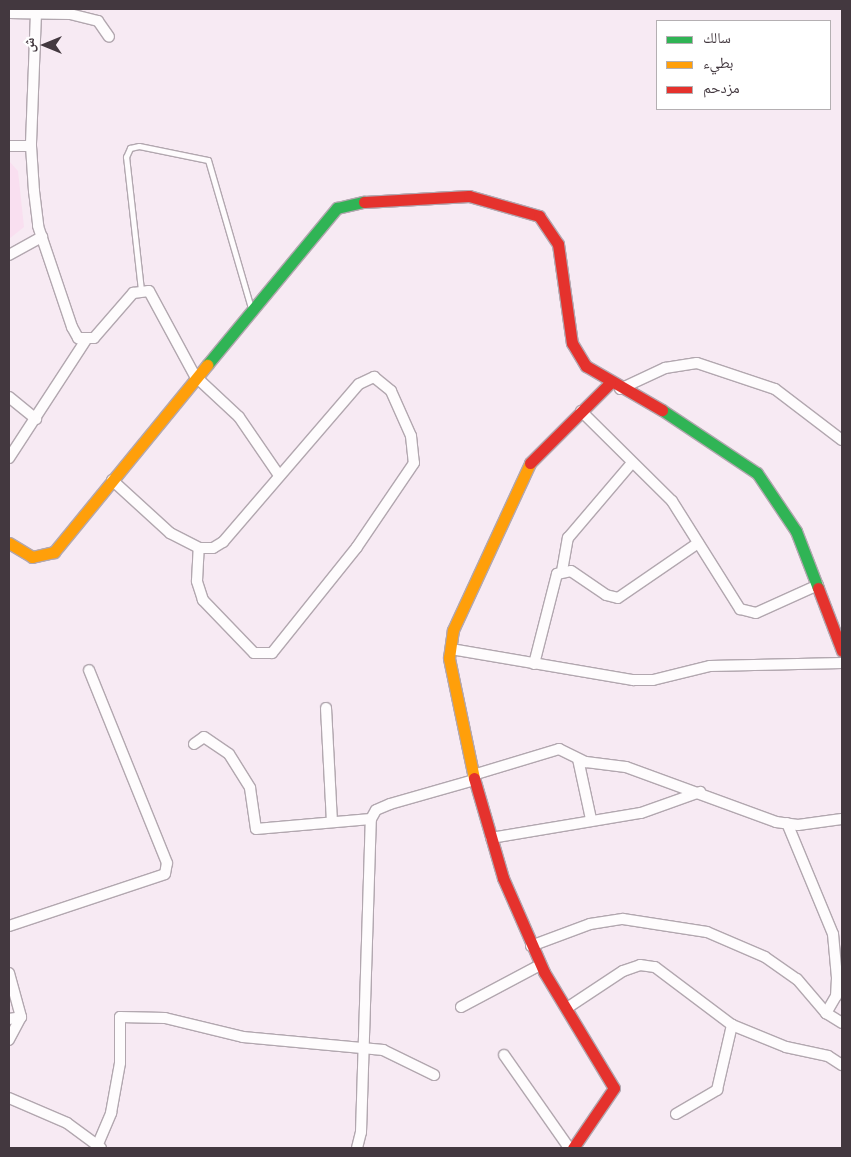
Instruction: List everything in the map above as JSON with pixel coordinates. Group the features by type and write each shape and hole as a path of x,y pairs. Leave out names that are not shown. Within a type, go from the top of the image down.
{"street":[{"path":"9,13 36,13 98,21 109,37"},
{"path":"36,13 31,146 42,237 72,327 78,338 86,340 102,334 134,293 141,290 155,297 195,376 239,417 278,474"},
{"path":"9,146 31,146"},
{"path":"9,543 32,557 54,552 195,376 337,208 369,201 470,196 539,216 558,244 572,343 586,366 615,386 708,437 757,473 784,508 818,585 842,651"},
{"path":"9,255 42,237"},
{"path":"9,458 86,340"},
{"path":"504,1055 571,1148 614,1088 540,965 531,946 491,838 473,778 453,690 451,649 460,613 512,494 531,461 580,411 615,386 665,368 697,363 775,388 842,440"},
{"path":"112,480 170,533 199,548 213,548 223,542 278,474 359,384 374,377 391,391 411,436 414,463 357,547 272,653 254,653 203,600 197,581 199,548"},
{"path":"9,397 36,419"},
{"path":"580,411 630,464 672,502 740,609 748,612 818,585"},
{"path":"562,571 568,538 630,464"},
{"path":"534,664 549,599 557,574 562,571 571,571 606,595 618,598 698,543"},
{"path":"451,649 534,664 653,680 710,666 842,663"},
{"path":"9,926 161,880 167,870 89,670"},
{"path":"326,708 332,822"},
{"path":"194,744 204,736 229,754 250,788 256,829 371,819"},
{"path":"357,1148 363,1047 371,819 376,810 559,749 578,759 626,767 787,823 842,819"},
{"path":"578,759 591,819"},
{"path":"491,838 591,819 650,811 700,792"},
{"path":"787,823 833,934 837,978 836,996 826,1013"},
{"path":"531,946 590,924 623,919 706,932 773,963 812,993 826,1013 842,1022"},
{"path":"461,1007 540,965"},
{"path":"567,1008 622,971 640,965 655,967 732,1025 786,1046 828,1056 842,1065"},
{"path":"9,973 21,1017 9,1040"},
{"path":"9,1019 21,1017"},
{"path":"9,1098 67,1123 100,1146 111,1113 120,1063 120,1017 165,1018 243,1037 363,1047 398,1055 434,1075"},
{"path":"676,1114 717,1090 732,1025"}],"lane":[{"path":"141,290 126,157 130,148 139,146 208,160 251,308"}],"shaded area":[{"path":"9,161 18,171 24,227 9,239"}],"traffic: fast":[{"path":"207,365 337,208 364,202"},
{"path":"662,410 757,473 796,531 818,588"}],"traffic: slow":[{"path":"9,543 32,557 54,552 207,365"},
{"path":"474,778 449,658 453,630 530,463"}],"traffic: jam":[{"path":"364,202 469,196 539,216 558,244 572,343 586,366 662,410"},
{"path":"530,463 610,383"},
{"path":"818,588 842,651"},
{"path":"474,778 503,878 544,972 614,1088 573,1148"}]}
